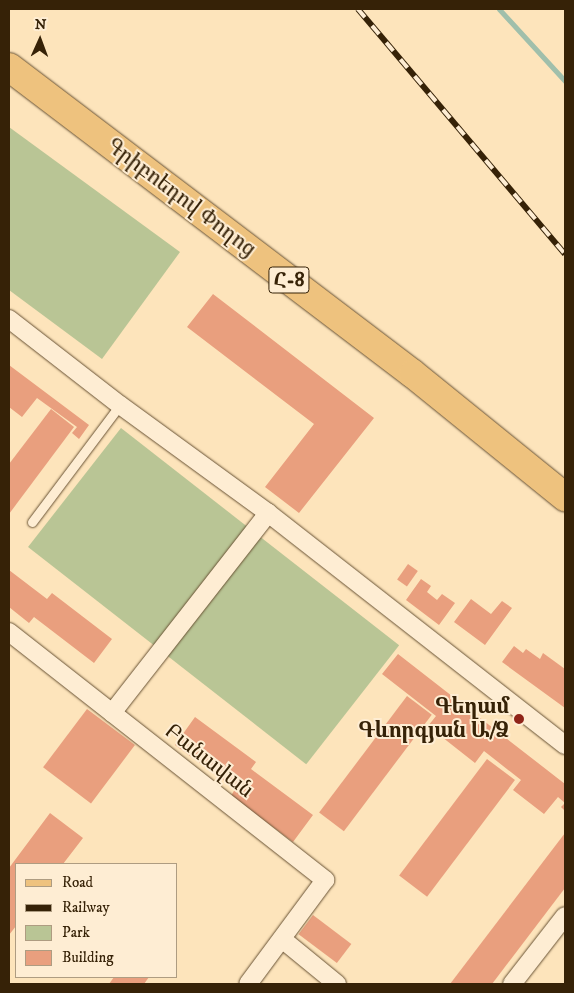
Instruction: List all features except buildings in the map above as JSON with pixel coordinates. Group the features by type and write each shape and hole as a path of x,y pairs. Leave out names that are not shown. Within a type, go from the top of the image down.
{"main road":[{"name":"Գրիբոեդով Փողոց","path":"9,67 413,374 565,497"}],"street":[{"path":"9,319 120,405 268,513 565,745"},
{"path":"112,713 268,513"},
{"name":"Բանավան","path":"9,632 325,880 282,938"},
{"path":"512,984 565,916"},
{"path":"248,984 282,938 331,982"}],"lane":[{"path":"32,522 120,405"}],"green space":[{"path":"9,127 180,252 102,359 9,290"},
{"path":"121,428 399,645 306,764 28,547"}],"waterway":[{"path":"499,9 565,81"}],"railway":[{"path":"358,9 565,254"}],"place":[{"name":"Գեղամ Գևորգյան Ա/Ձ","path":"519,719"}]}
